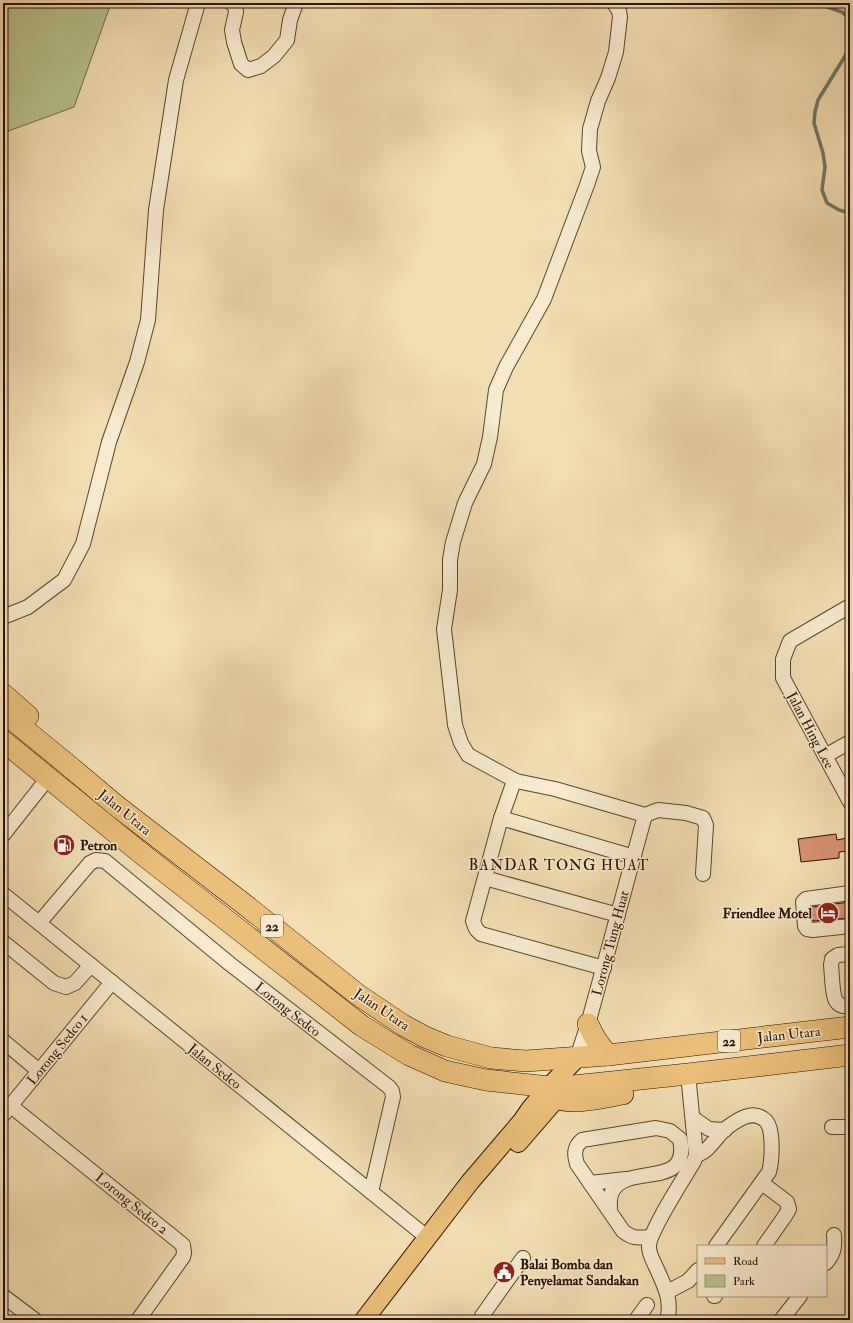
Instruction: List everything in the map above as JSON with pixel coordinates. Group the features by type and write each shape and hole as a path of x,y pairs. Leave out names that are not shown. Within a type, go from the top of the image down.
{"highway":[{"path":"3,694 41,729 68,765"},
{"name":"Jalan Utara","path":"3,712 118,807 244,904 357,994 403,1025 425,1037 447,1046 491,1058 526,1061 608,1055 850,1027"},
{"name":"Jalan Utara","path":"4,742 142,854 362,1026 409,1055 445,1071 463,1076 553,1091 576,1101 652,1090 688,1074 850,1055"},
{"path":"588,1024 592,1035 608,1055"}],"main road":[{"path":"371,1318 439,1223 475,1190 577,1058"}],"street":[{"path":"3,617 28,606 64,580 83,544 109,442 137,362 148,320 156,210 175,87 198,3"},
{"path":"231,3 235,5 236,12 232,30 234,42 241,64 248,70 261,66 274,56 287,40 290,20 296,3"},
{"path":"614,3 619,12 620,18 616,52 608,78 598,101 590,129 589,151 593,167 544,299 506,367 496,390 490,437 484,464 465,503 453,542 450,560 450,590 444,628 455,725 461,743 468,756 516,782 555,789 645,815 658,810 686,813 703,818 706,825 703,874"},
{"name":"Jalan Hing Lee","path":"850,606 790,641 783,659 783,678 850,802"},
{"path":"825,756 850,742"},
{"path":"3,834 48,778"},
{"path":"516,782 513,784 510,791 501,818 473,921 476,929 481,934 604,968"},
{"name":"Lorong Tung Huat","path":"577,1058 604,968 645,815"},
{"path":"501,818 634,857"},
{"name":"Lorong Sedco","path":"38,923 90,863 96,860 104,861 230,964 389,1087 392,1091 393,1097 371,1192"},
{"path":"485,878 618,915"},
{"path":"850,893 806,899 803,902 805,926 807,929 813,930 850,926"},
{"name":"Jalan Sedco","path":"3,894 428,1238"},
{"path":"3,942 54,983 66,988 75,983 91,965"},
{"path":"850,954 838,955 832,959 831,964 835,1000 839,1005 845,1007 850,1006"},
{"name":"Lorong Sedco 1","path":"7,1110 112,982"},
{"path":"3,1042 39,1071"},
{"path":"667,1320 669,1304 667,1292 651,1256 649,1247 650,1237 696,1155 688,1074"},
{"name":"Lorong Sedco 2","path":"7,1110 183,1245 183,1257 138,1320"},
{"path":"696,1155 705,1152 725,1130 751,1114 761,1117 768,1124 770,1130 771,1163 769,1172 717,1245"},
{"path":"693,1118 709,1129 725,1130"},
{"path":"832,1127 850,1127"},
{"path":"590,1183 662,1172 671,1168 680,1161 682,1150 680,1139 670,1131 656,1128 582,1140 575,1150 577,1164 590,1183 610,1211 623,1231 636,1238 650,1237"},
{"path":"610,1211 612,1191 628,1178"},
{"path":"762,1183 787,1202 789,1209 786,1216 765,1245"},
{"path":"827,1262 835,1248 834,1235"},
{"path":"481,1320 482,1316 523,1258"},
{"path":"667,1292 696,1278"},
{"path":"3,1296 35,1320"},
{"path":"781,1320 799,1297"},
{"path":"636,1320 647,1305"}],"green space":[{"path":"3,3 111,3 74,107 3,133"}],"building":[{"path":"836,834 837,840 847,838 848,851 839,852 839,858 801,862 798,839"},
{"name":"Friendlee Motel","path":"850,902 850,918 813,921 812,907"}],"waterway":[{"path":"788,3 793,3"},
{"path":"816,3 842,12 850,19"},
{"path":"850,48 818,100 814,123 823,153 825,167 822,190 827,203 839,210 850,213"}],"place":[{"name":"Petron","path":"64,845"},
{"name":"Friendlee Motel","path":"828,913"},
{"name":"Balai Bomba dan Penyelamat Sandakan","path":"504,1272"}],"district":[{"name":"BANDAR TONG HUAT","path":"559,865"}]}
